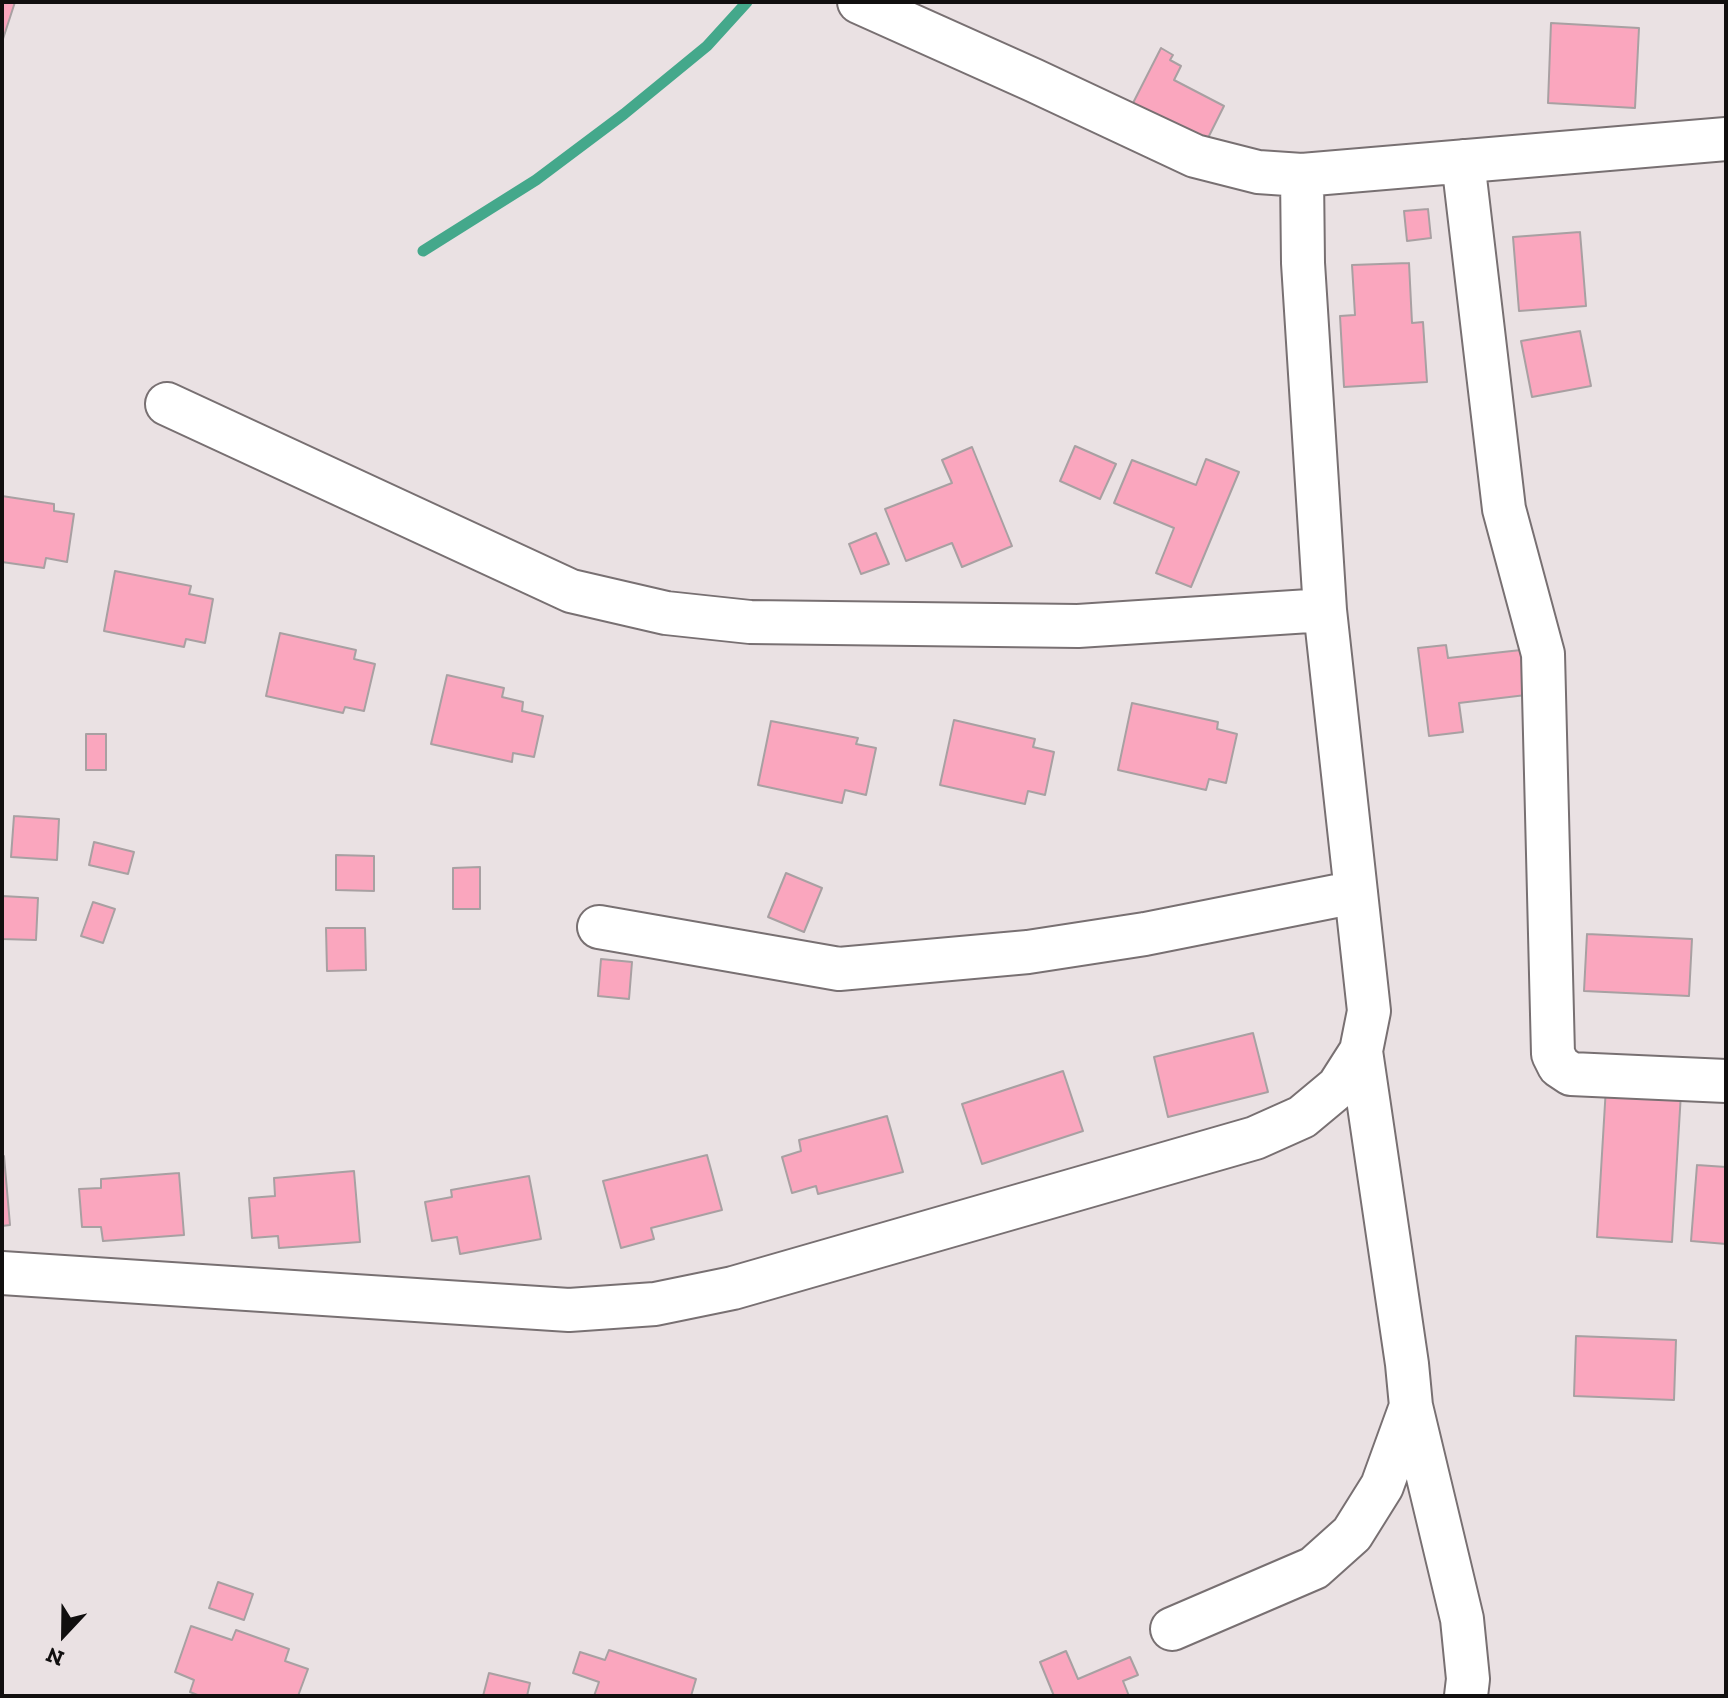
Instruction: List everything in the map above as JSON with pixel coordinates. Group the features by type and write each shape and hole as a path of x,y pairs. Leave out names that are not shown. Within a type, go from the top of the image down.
{"street":[{"path":"859,2 1195,156 1258,172 1302,175 1726,139"},
{"path":"1463,161 1504,509 1543,654 1553,1054 1559,1066 1571,1074 1726,1081"},
{"path":"1302,175 1303,263 1325,610 1369,1011 1361,1051 1411,1406 1462,1619 1468,1679 1466,1696"},
{"path":"167,404 571,591 666,613 750,622 1078,626 1325,610"},
{"path":"599,927 839,969 1028,952 1145,934 1356,892"},
{"path":"2,1273 569,1310 655,1304 733,1288 1255,1138 1302,1117 1338,1087 1361,1051"},
{"path":"1172,1629 1314,1568 1352,1534 1382,1486 1411,1406"}],"building":[{"path":"2,2 15,2 2,42"},
{"path":"1551,23 1639,28 1635,108 1548,103"},
{"path":"1161,48 1173,55 1170,60 1181,66 1174,80 1224,106 1206,142 1132,105"},
{"path":"1428,209 1431,238 1407,241 1404,211"},
{"path":"1580,232 1586,306 1519,311 1513,237"},
{"path":"1409,263 1412,323 1423,322 1427,382 1344,387 1340,316 1355,315 1352,265"},
{"path":"1580,331 1591,386 1532,397 1521,341"},
{"path":"1075,446 1116,464 1100,499 1060,481"},
{"path":"972,447 1012,546 962,567 952,543 906,561 885,509 952,483 942,460"},
{"path":"1206,459 1239,472 1191,587 1156,573 1174,528 1114,503 1132,460 1196,485"},
{"path":"2,496 54,504 54,511 74,514 67,562 46,558 44,568 2,562"},
{"path":"876,533 889,564 861,574 849,544"},
{"path":"115,571 191,586 189,594 213,599 205,643 186,639 184,647 104,631"},
{"path":"280,633 356,650 354,659 375,664 364,711 345,707 343,713 266,696"},
{"path":"1446,645 1448,658 1521,650 1526,695 1459,703 1463,732 1429,736 1418,648"},
{"path":"447,675 504,688 502,697 523,702 522,711 543,716 534,757 513,753 512,762 431,744"},
{"path":"1132,703 1218,722 1217,729 1237,734 1226,783 1209,779 1206,790 1118,770"},
{"path":"954,720 1035,739 1033,747 1054,752 1045,795 1028,791 1025,804 940,785"},
{"path":"771,721 858,738 856,744 876,748 866,795 845,790 842,803 758,785"},
{"path":"86,734 106,734 106,770 86,770"},
{"path":"14,816 59,819 57,860 11,857"},
{"path":"94,842 134,852 128,874 89,865"},
{"path":"336,855 374,856 374,891 336,890"},
{"path":"480,867 480,909 453,909 453,868"},
{"path":"786,873 822,888 804,932 768,917"},
{"path":"2,896 38,898 36,940 2,939"},
{"path":"93,902 115,909 103,943 81,936"},
{"path":"326,928 365,928 366,970 327,971"},
{"path":"1587,934 1692,939 1689,996 1584,991"},
{"path":"601,959 632,962 629,999 598,996"},
{"path":"1253,1033 1268,1092 1168,1117 1154,1057"},
{"path":"1063,1071 1083,1131 982,1164 962,1104"},
{"path":"1606,1087 1681,1093 1672,1242 1597,1237"},
{"path":"887,1116 903,1172 818,1194 816,1186 792,1193 782,1157 801,1151 799,1140"},
{"path":"707,1155 722,1210 651,1228 654,1239 621,1248 603,1181"},
{"path":"2,1156 10,1225 2,1226"},
{"path":"1697,1165 1726,1167 1726,1244 1691,1241"},
{"path":"354,1171 360,1242 279,1248 278,1236 252,1238 249,1198 275,1196 274,1178"},
{"path":"179,1173 184,1235 103,1241 101,1227 82,1227 79,1189 101,1188 101,1179"},
{"path":"529,1176 541,1239 460,1254 457,1237 432,1241 425,1202 452,1197 451,1190"},
{"path":"1576,1336 1676,1340 1674,1400 1574,1396"},
{"path":"218,1582 253,1594 244,1620 209,1608"},
{"path":"191,1626 232,1640 236,1630 289,1649 285,1661 308,1669 298,1696 200,1696 190,1692 194,1680 175,1672"},
{"path":"609,1650 696,1679 691,1696 594,1696 599,1682 573,1673 580,1652 605,1660"},
{"path":"1066,1651 1078,1679 1130,1657 1138,1675 1123,1681 1129,1696 1054,1696 1040,1662"},
{"path":"489,1673 530,1683 527,1696 483,1696"}],"waterway":[{"path":"423,251 536,180 624,114 707,46 747,2"}]}
